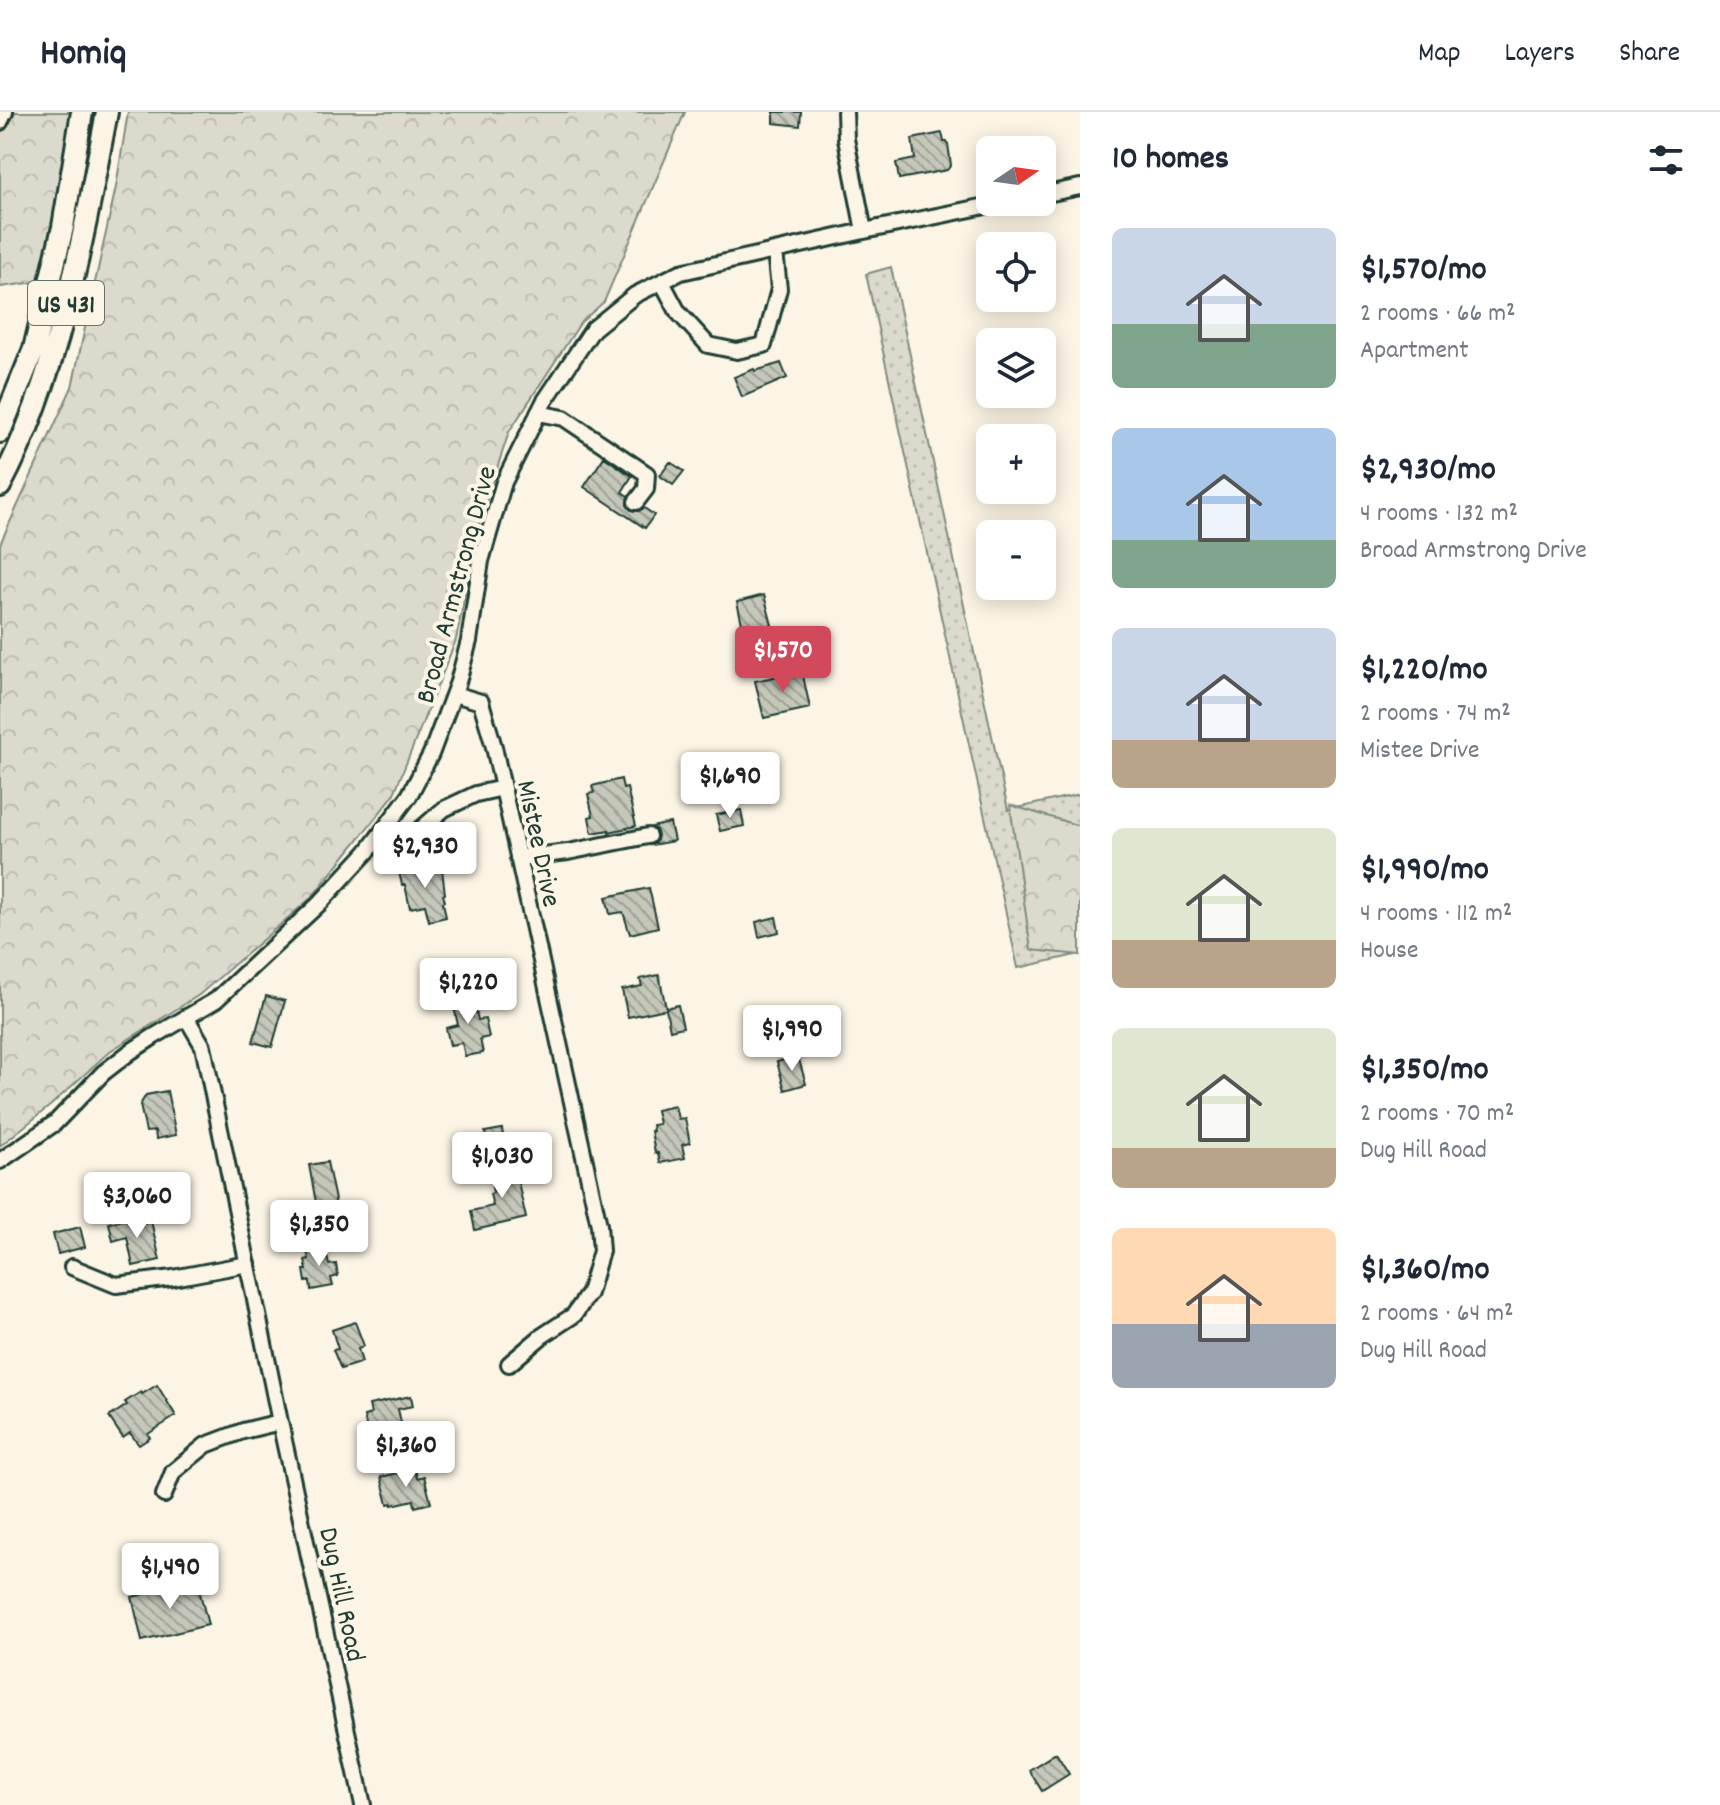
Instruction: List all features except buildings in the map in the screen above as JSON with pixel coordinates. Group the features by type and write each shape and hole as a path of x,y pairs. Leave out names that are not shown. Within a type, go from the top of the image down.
{"highway":[{"name":"US 431","path":"0,432 34,349 63,227 82,112"},
{"name":"US 431","path":"0,486 13,462 53,351 76,268 107,112"}],"street":[{"path":"0,122 5,112"},
{"path":"845,112 846,139 864,231"},
{"path":"1056,192 1080,187"},
{"name":"Broad Armstrong Drive","path":"186,1017 216,1000 320,903 367,852 409,796 431,754 454,694 469,641 481,561 504,482 538,413 593,329 635,295 681,272 976,208"},
{"path":"662,282 678,312 708,345 737,351 764,345 779,289 775,251"},
{"path":"538,413 564,418 647,474 646,489 636,502"},
{"name":"Mistee Drive","path":"454,694 481,702 503,788 599,1225 601,1251 589,1293 574,1315 542,1336 509,1364"},
{"path":"404,859 414,835 444,809 476,794 503,788"},
{"path":"518,858 568,852 648,836"},
{"path":"0,1161 55,1123 103,1073 130,1052 186,1017"},
{"name":"Dug Hill Road","path":"186,1017 203,1046 363,1805"},
{"path":"72,1267 116,1285 248,1264"},
{"path":"164,1495 173,1472 206,1445 280,1422"}],"green space":[{"path":"0,112 82,112 50,280 0,287"},
{"path":"128,112 685,112 604,302 581,322 509,432 480,520 456,640 393,796 312,897 199,995 110,1051 0,1146 0,544 72,387 116,187"},
{"path":"891,267 1008,810 1080,794 1080,954 1018,968 866,274"},
{"path":"1010,805 1080,826 1080,955 1031,950"}]}
